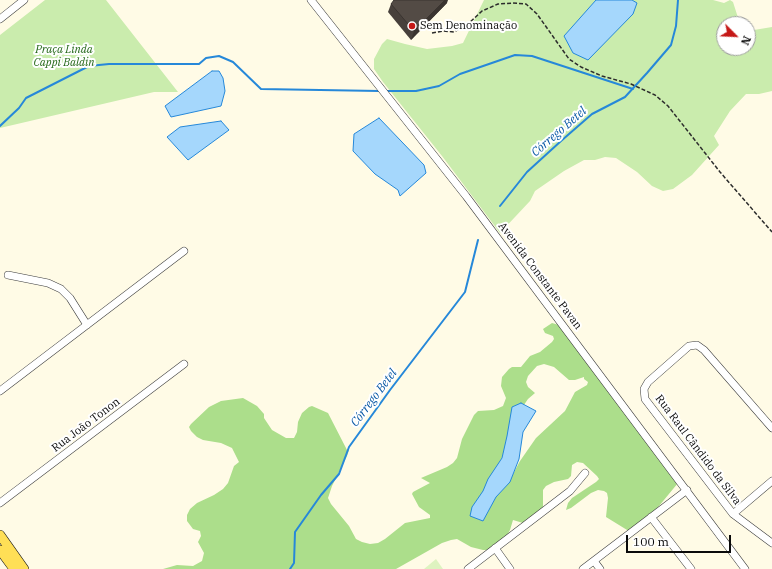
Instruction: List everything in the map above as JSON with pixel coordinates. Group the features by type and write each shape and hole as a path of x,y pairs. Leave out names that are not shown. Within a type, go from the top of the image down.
{"main road":[{"path":"0,535 24,569"},
{"path":"0,550 14,569"}],"street":[{"path":"0,19 24,0"},
{"name":"Avenida Constante Pavan","path":"311,0 466,196 745,569"},
{"path":"0,391 184,251"},
{"path":"8,275 48,283 61,289 70,298 87,325"},
{"name":"Rua Raul Cândido da Silva","path":"772,428 704,350 697,345 689,346 646,385 644,392 645,399 733,514 772,543"},
{"name":"Rua João Tonon","path":"0,503 184,364"},
{"path":"468,569 570,491 585,473"},
{"path":"733,514 772,481"},
{"path":"583,569 687,490"},
{"path":"651,517 691,569"},
{"path":"495,548 510,569"},
{"path":"594,561 600,569"}],"path":[{"path":"432,33 444,31 454,32 468,24 482,11 498,4 526,4 538,14 569,59 581,67 602,76 631,84 655,95 668,106 720,172 772,232"}],"green space":[{"name":"Praça Linda Cappi Baldin","path":"45,0 106,0 178,92 154,92 0,128 0,35"},
{"path":"484,0 713,0 724,3 730,0 733,2 737,16 716,16 716,56 756,56 756,30 772,27 772,91 759,94 746,94 730,111 714,136 719,145 692,175 673,189 663,191 652,186 637,172 616,158 605,157 595,160 584,160 564,171 535,191 530,201 500,233 374,69 374,59 382,44 387,39 427,49 463,43"},
{"path":"552,323 559,325 678,483 659,506 632,533 606,517 608,498 607,493 604,491 598,490 591,493 566,510 568,503 572,498 599,479 583,463 577,462 572,465 571,476 568,479 554,482 546,486 543,490 543,507 537,516 523,523 513,520 504,541 490,550 471,547 457,539 451,540 442,543 396,569 163,569 177,565 193,566 202,561 204,553 198,542 201,536 200,531 193,529 187,521 187,515 190,509 197,503 223,489 228,483 234,466 239,462 232,448 221,443 203,440 191,431 189,427 191,424 209,407 221,401 243,398 257,406 264,414 264,418 272,430 286,438 294,438 302,413 309,407 312,406 328,413 347,450 349,450 328,498 349,526 356,539 370,544 378,543 405,523 430,518 430,515 419,507 412,494 430,483 421,478 453,463 457,458 462,439 474,415 478,411 494,410 503,406 506,398 501,386 502,377 512,367 521,367 530,356 540,352 554,339 553,336 545,333 543,329","holes":["544,364 554,367 569,380 584,377 584,379 588,382 587,385 575,392 565,411 536,438 520,461 507,485 482,501 509,442 511,424 528,399 535,393 528,387 526,382 528,376 537,366"]},
{"path":"436,559 443,569 424,569"}],"water":[{"path":"596,0 632,0 637,3 633,14 588,60 573,53 564,36"},
{"path":"212,71 219,71 223,78 225,91 221,106 171,117 165,106"},
{"path":"379,118 424,165 426,173 400,196 398,190 375,174 353,151 354,134"},
{"path":"221,121 229,130 188,160 167,137 180,127"},
{"path":"521,403 536,411 523,432 519,459 510,482 496,497 483,521 470,516 472,507 502,458 512,407"}],"building":[{"name":"Sem Denominação","path":"394,0 445,0 414,31 391,4"}],"waterway":[{"name":"Córrego Betel","path":"500,206 527,172 561,141 592,114 625,97 647,73 671,45 676,26 678,0"},
{"path":"386,91 416,91 439,86 460,74 515,55 532,56 633,89"},
{"path":"0,126 19,108 26,98 89,66 109,64 199,64 206,58 219,56 233,62 261,89 379,91"},
{"name":"Córrego Betel","path":"290,569 294,563 295,532 321,495 339,474 349,447 390,390 465,292 478,240"}],"place":[{"name":"Sem Denominação","path":"412,26"}]}
